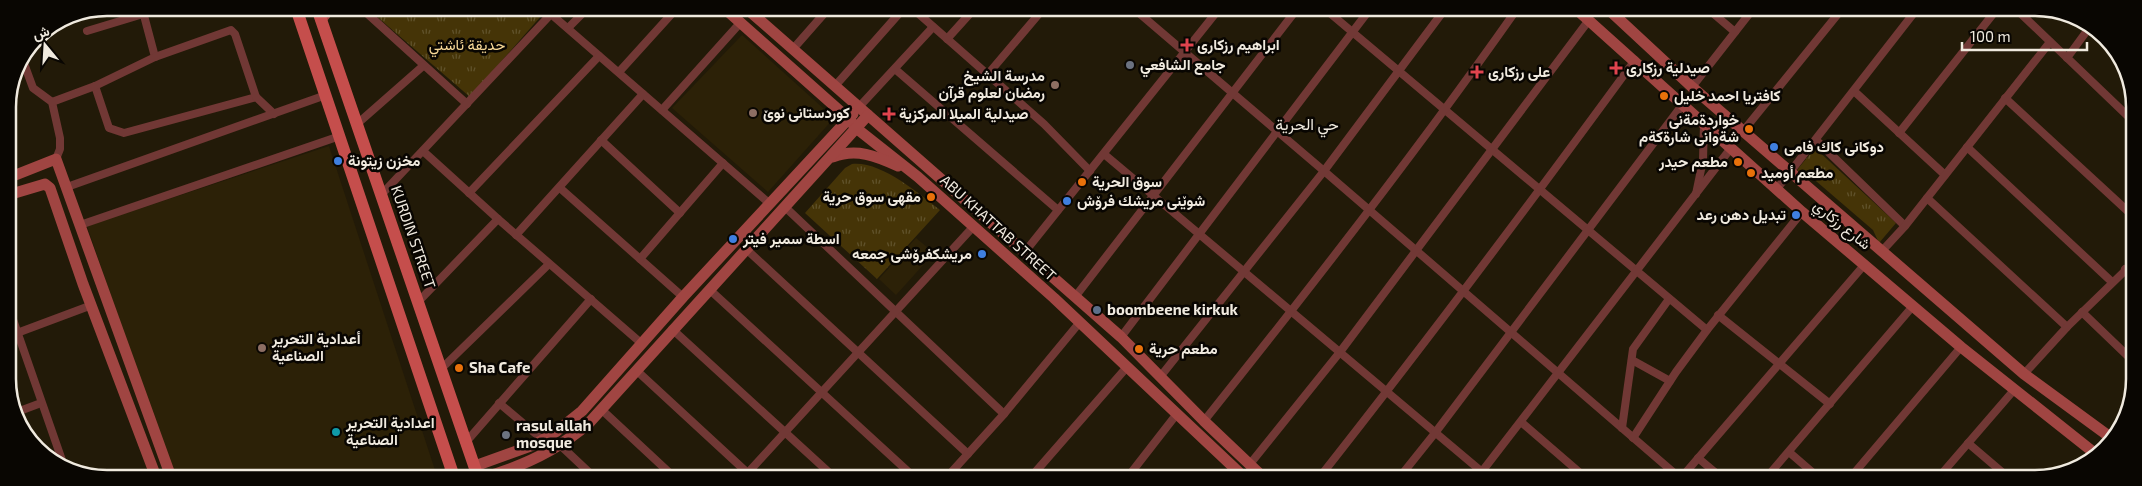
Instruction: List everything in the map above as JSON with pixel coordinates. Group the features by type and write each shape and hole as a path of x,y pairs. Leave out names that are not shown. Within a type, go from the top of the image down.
{"main road":[{"path":"299,16 451,470"},
{"name":"KURDIN STREET","path":"320,16 475,470"},
{"path":"321,20 324,16"},
{"name":"ABU KHATTAB STREET","path":"734,16 853,124 918,177 1054,298 1235,470"},
{"name":"ABU KHATTAB STREET","path":"758,16 792,49 1121,337 1204,421 1256,470"},
{"name":"شارع رزكاري","path":"1584,16 1684,104 1776,190 2014,390 2091,450"},
{"name":"شارع رزكاري","path":"1616,16 1692,87 2024,374 2106,435"},
{"path":"480,470 544,440 582,411 683,297 770,204 853,124 864,111"},
{"path":"511,470 576,435 602,410 672,329 831,157 853,124"},
{"path":"831,157 846,152 861,152 891,163 918,177"},
{"path":"16,174 56,159 167,470"},
{"path":"356,185 375,178"},
{"path":"16,192 39,184 45,184 50,188 83,284 153,470"},
{"path":"83,284 98,278"},
{"path":"1054,298 1064,287"},
{"path":"2083,444 2095,427"}],"street":[{"path":"87,31 127,16"},
{"path":"144,16 154,57"},
{"path":"370,16 467,104"},
{"path":"382,195 549,16"},
{"path":"553,16 770,204"},
{"path":"568,28 580,16"},
{"path":"619,72 670,16"},
{"path":"792,49 822,16"},
{"path":"835,86 897,16"},
{"path":"921,16 1044,124 1090,171"},
{"path":"947,39 968,16"},
{"path":"988,74 1037,16"},
{"path":"1145,16 1185,53 1371,210 1672,470"},
{"path":"1024,253 1213,16"},
{"path":"1075,297 1292,16"},
{"path":"1334,16 1707,330"},
{"path":"1121,337 1365,16"},
{"path":"1160,377 1324,170 1440,16"},
{"path":"1204,421 1371,210 1446,111 1512,16"},
{"path":"1716,16 1735,32"},
{"path":"1692,87 1748,16"},
{"path":"1744,130 1836,16"},
{"path":"1776,190 1912,16"},
{"path":"1899,133 1991,16"},
{"path":"2027,16 2066,58 2126,115"},
{"path":"1250,464 1340,352 1589,20"},
{"path":"662,110 741,22"},
{"path":"864,111 895,69 933,27"},
{"path":"52,102 95,86 154,57 230,30 235,34 256,97 274,114"},
{"path":"2066,58 2086,32"},
{"path":"1882,251 1905,226 2050,42"},
{"path":"469,193 599,56"},
{"path":"1325,470 1540,190 1635,60"},
{"path":"357,124 424,66"},
{"path":"26,68 33,88 52,102 60,138 60,149 56,159"},
{"path":"895,69 1058,210"},
{"path":"95,86 109,128 124,133 256,97"},
{"path":"1854,91 1945,175"},
{"path":"516,235 643,94"},
{"path":"67,187 326,95"},
{"path":"2005,98 2126,210"},
{"path":"1405,470 1684,104"},
{"path":"1695,197 1703,160 1704,124"},
{"path":"80,225 340,136"},
{"path":"601,140 680,212"},
{"path":"1816,140 1905,226"},
{"path":"1967,147 2112,282"},
{"path":"1483,470 1731,148"},
{"path":"423,150 498,219 641,344"},
{"path":"1104,154 1435,433 1474,470"},
{"path":"640,259 723,163"},
{"path":"560,188 683,297"},
{"path":"1927,198 2067,327"},
{"path":"785,207 1004,414"},
{"path":"1634,438 1670,381 1718,315 1802,212"},
{"path":"418,302 498,219"},
{"path":"753,470 973,227"},
{"path":"746,249 968,454"},
{"path":"441,369 549,264"},
{"path":"1688,470 1865,264"},
{"path":"2024,374 2067,327 2125,269"},
{"path":"710,290 906,470"},
{"path":"466,442 590,299"},
{"path":"1622,428 1633,349 1669,299"},
{"path":"18,332 92,305"},
{"path":"1773,470 1913,306"},
{"path":"2082,312 2126,354"},
{"path":"1718,315 1830,404"},
{"path":"953,470 1004,414 1080,322"},
{"path":"16,327 61,457"},
{"path":"672,329 826,470"},
{"path":"1857,470 1962,347"},
{"path":"1632,360 1670,381"},
{"path":"1038,470 1127,367"},
{"path":"636,370 742,470"},
{"path":"1945,470 2014,390"},
{"path":"22,410 42,403"},
{"path":"500,404 544,440"},
{"path":"602,410 666,470"},
{"path":"1133,470 1176,415"},
{"path":"1521,422 1577,470"},
{"path":"1968,443 2000,470"},
{"path":"560,445 587,470"},
{"path":"1788,452 1809,470"},
{"path":"1698,458 1712,470"}],"shaded area":[{"name":"کوردستانی نوێ","path":"742,35 834,118 768,192 672,108"},
{"name":"أعدادية التحرير الصناعية","path":"329,146 435,470 171,470 87,226"},
{"path":"916,238 934,253 896,295 879,279"}],"green space":[{"name":"حديقة ئاشتي","path":"376,16 541,16 470,97"},
{"path":"1815,148 1896,223 1879,243 1873,230 1809,175 1802,174 1797,170"},
{"path":"852,164 863,164 887,173 910,187 940,210 877,279 805,213 845,168"}],"place":[{"name":"ابراهيم رزكارى","path":"1187,45"},
{"name":"جامع الشافعي","path":"1130,65"},
{"name":"صيدلية رزكارى","path":"1616,68"},
{"name":"على رزكارى","path":"1477,72"},
{"name":"مدرسة الشيخ رمضان لعلوم قرآن","path":"1055,85"},
{"name":"كافتريا احمد خليل","path":"1664,96"},
{"name":"کوردستانی نوێ","path":"753,113"},
{"name":"صيدلية الميلا المركزية","path":"889,114"},
{"name":"خواردةمةنى شةوانى شارةكةم","path":"1749,129"},
{"name":"دوكانى كاك فامى","path":"1774,147"},
{"name":"مخزن زيتونة","path":"338,161"},
{"name":"مطعم حيدر","path":"1738,162"},
{"name":"مطعم أوميد","path":"1751,173"},
{"name":"سوق الحرية","path":"1082,182"},
{"name":"مقهى سوق حرية","path":"931,197"},
{"name":"شوێنى مريشك فرۆش","path":"1067,201"},
{"name":"تبديل دهن رعد","path":"1796,215"},
{"name":"اسطة سمير فيتر","path":"733,239"},
{"name":"مریشکفرۆشی جمعە","path":"982,254"},
{"name":"boombeene kirkuk","path":"1097,310"},
{"name":"أعدادية التحرير الصناعية","path":"262,348"},
{"name":"مطعم حرية","path":"1139,349"},
{"name":"Sha Cafe","path":"459,368"},
{"name":"اعدادية التحرير الصناعية","path":"336,432"},
{"name":"rasul allah mosque","path":"506,435"}],"district":[{"name":"حي الحرية","path":"1307,124"}]}
